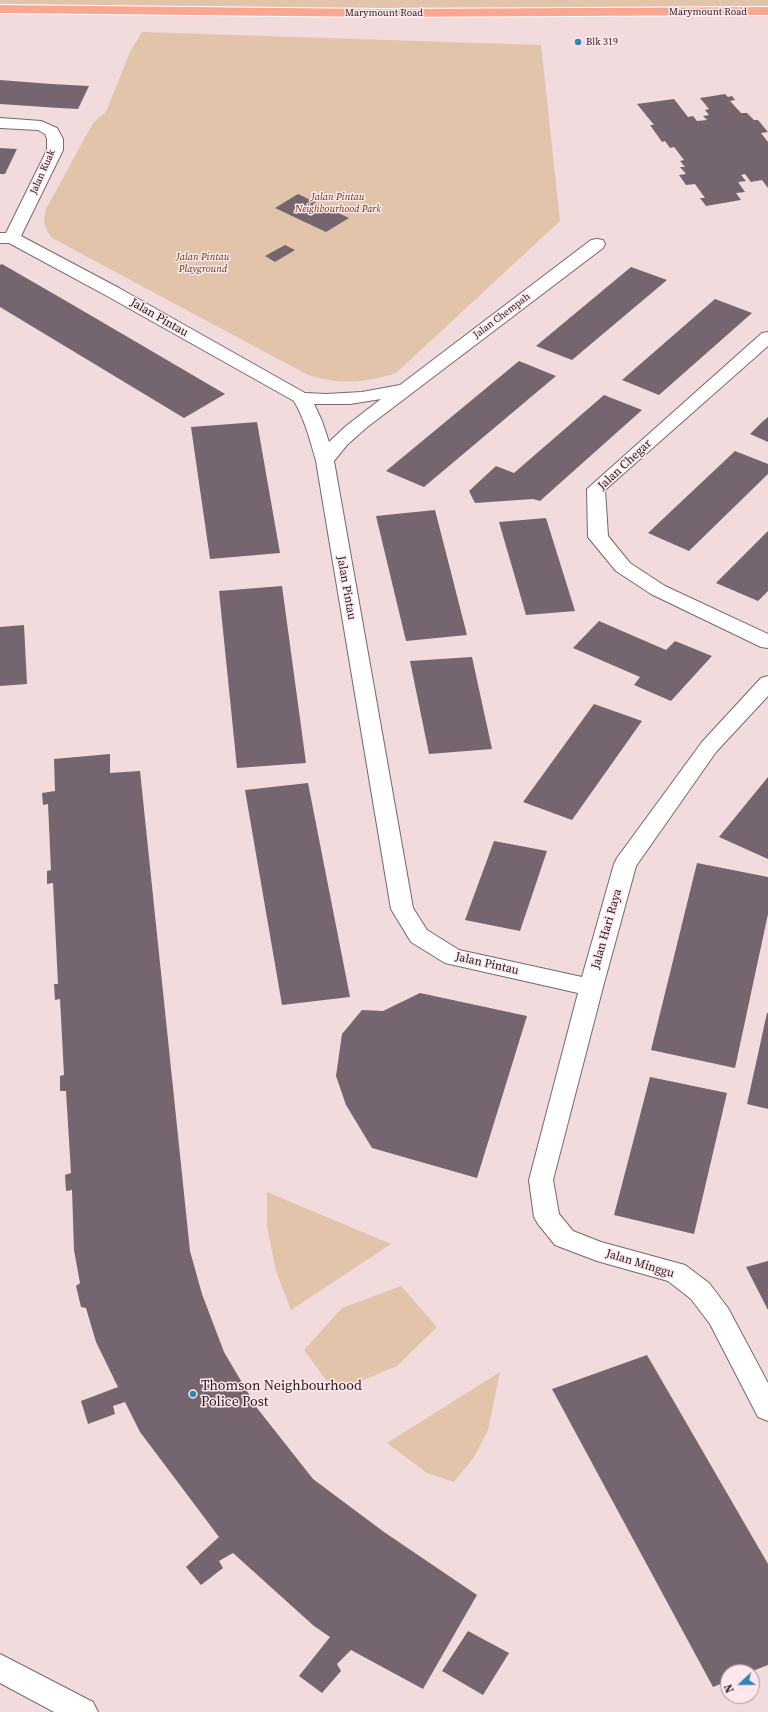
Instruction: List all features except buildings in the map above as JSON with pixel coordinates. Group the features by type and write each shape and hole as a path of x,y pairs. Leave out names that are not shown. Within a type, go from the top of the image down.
{"main road":[{"name":"Marymount Road","path":"0,9 381,13 768,12"}],"street":[{"name":"Jalan Kuak","path":"0,123 41,126 52,131 55,139 55,150 6,238"},
{"name":"Jalan Pintau","path":"6,238 113,292 301,398 310,413 318,434 325,461 402,909 419,936 453,957 591,987"},
{"name":"Jalan Chempah","path":"325,461 331,450 339,441 407,387 597,244"},
{"name":"Jalan Chegar","path":"768,337 596,489 598,537 623,567 658,590 768,642"},
{"name":"Jalan Chempah","path":"301,398 320,400 350,399 380,395 407,387"},
{"name":"Jalan Hari Raya","path":"547,1218 541,1180 591,987 625,864 708,747 768,683"},
{"name":"Jalan Minggu","path":"547,1218 564,1238 597,1251 676,1273 700,1291 719,1316 768,1409"},
{"path":"0,1668 83,1712"}],"green space":[{"path":"0,0 768,0 768,11 0,9"},
{"name":"Jalan Pintau Neighbourhood Park","path":"142,32 541,45 560,221 396,373 373,379 352,382 331,380 308,375 52,238 45,227 44,218 46,209 93,123 106,112 130,52"},
{"path":"267,1192 391,1244 291,1310 276,1271 267,1226"},
{"path":"401,1286 437,1327 397,1366 335,1392 304,1350 342,1308"},
{"path":"500,1372 488,1430 474,1457 454,1482 427,1473 387,1443"}],"place":[{"name":"Blk 319","path":"578,42"},
{"name":"Thomson Neighbourhood Police Post","path":"193,1394"}],"park label":[{"name":"Jalan Pintau Playground","path":"203,262"}]}
